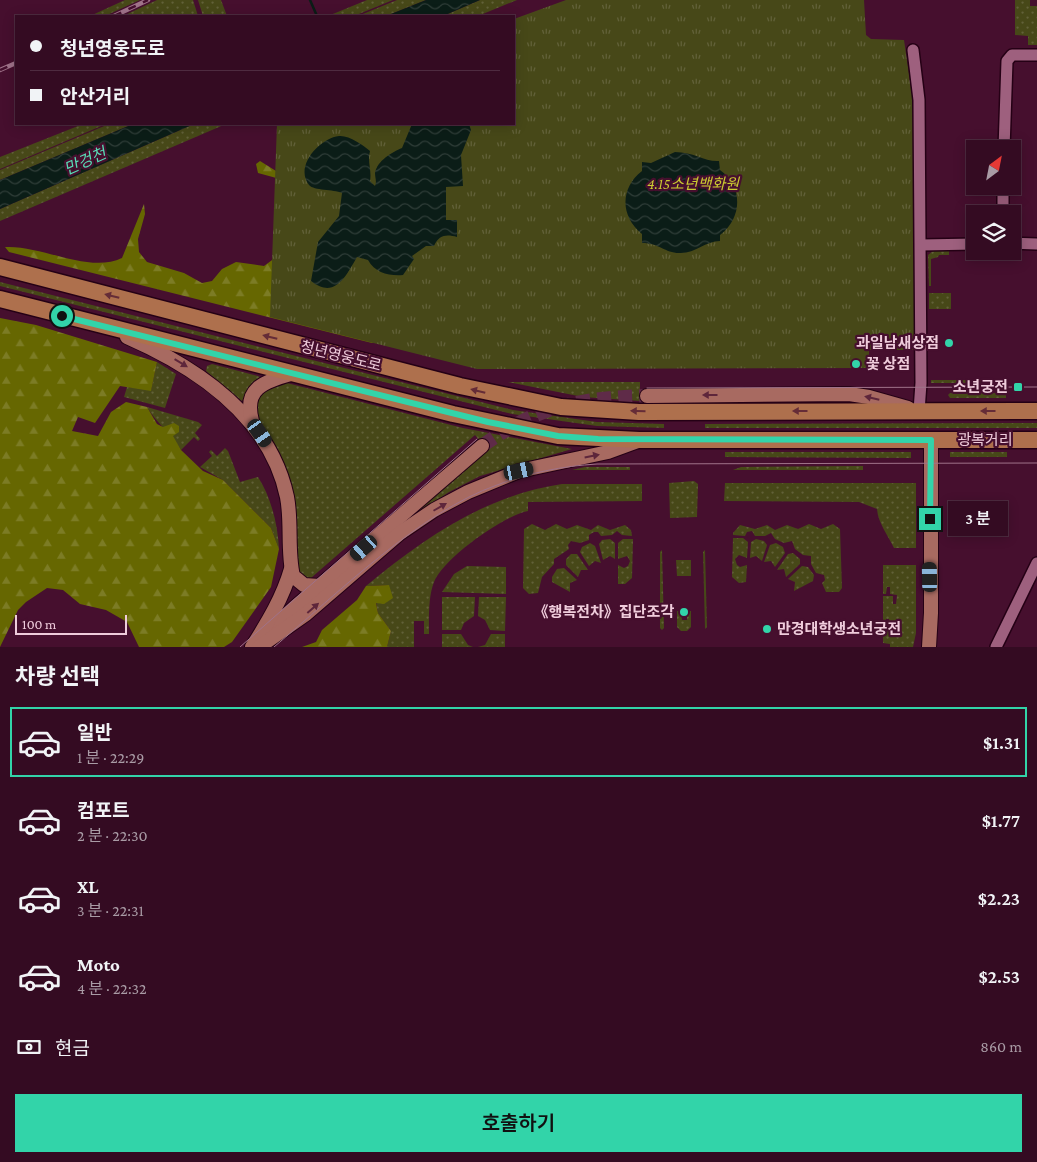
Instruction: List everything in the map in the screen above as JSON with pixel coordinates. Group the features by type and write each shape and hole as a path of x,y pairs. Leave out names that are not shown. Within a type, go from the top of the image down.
{"highway":[{"name":"청년영웅도로","path":"0,267 528,402 600,410 687,412"},
{"path":"0,299 106,327"},
{"name":"광복거리","path":"106,327 523,430 598,439 639,440 1037,440"},
{"name":"광복거리","path":"687,412 1037,411"}],"main road":[{"path":"106,327 148,346 191,369 252,421 268,444 280,471 287,496 291,532 291,569 287,584 253,647"},
{"path":"252,421 248,408 250,397 257,388 269,381 291,374"},
{"path":"647,396 849,394 869,397 919,411"},
{"path":"259,647 306,614 400,533 434,510 468,492 519,471 608,452 639,440"},
{"path":"929,647 931,613 931,440"},
{"path":"253,647 320,586 482,446"},
{"path":"291,569 293,576 304,585 320,586"}],"street":[{"path":"913,50 919,100 921,383 919,411"},
{"path":"1004,140 1006,61 1012,55 1037,54"},
{"path":"1021,243 1037,244"},
{"path":"920,245 966,244"},
{"path":"996,647 1037,563"}],"green space":[{"path":"125,0 140,0 107,15 92,15"},
{"path":"157,0 193,0 198,15 125,15"},
{"path":"198,0 221,0 227,15 203,15"},
{"path":"367,0 393,0 356,15 330,15"},
{"path":"397,0 426,0 388,15 360,15"},
{"path":"480,0 517,0 480,15 445,15"},
{"name":"4.15소년백화원","path":"566,0 864,0 866,35 871,39 904,40 915,115 915,350 869,350 869,368 477,369 270,317 277,125 515,125 515,19"},
{"path":"1015,0 1030,0 1030,6 1037,6 1037,45 1028,45 1028,36 1015,35"},
{"path":"80,125 104,125 0,169 0,157"},
{"path":"107,125 131,125 0,180 0,170"},
{"path":"192,125 224,125 0,221 0,209"},
{"path":"260,161 276,171 380,339 372,343 9,252 5,247 34,250 95,263 109,262 122,258 144,204 145,214 138,239 139,252 147,262 184,273 202,283 212,281 222,269 236,262 264,266 283,252 280,179 258,173 256,164"},
{"path":"933,251 949,251 949,255 939,255 931,259 931,286 929,286 928,255"},
{"path":"0,282 513,410 597,422 664,424 664,428 597,426 512,414 0,286"},
{"path":"929,293 951,293 951,309 929,309"},
{"path":"0,318 36,325 157,362 151,391 120,386 95,423 78,417 72,431 98,436 111,412 126,402 147,407 157,424 163,427 174,423 179,426 179,432 173,436 181,450 203,471 223,480 271,528 279,549 271,587 232,642 224,647 139,647 127,622 106,610 80,604 63,590 47,588 26,602 18,610 0,647"},
{"path":"157,362 176,374 165,408 124,397 127,387 151,390"},
{"path":"212,364 262,378 242,401 206,371 207,366"},
{"path":"931,380 995,380 995,383 931,383"},
{"path":"283,382 463,428 572,449 480,476 449,492 407,520 486,448 475,435 311,578 302,579 297,565 295,516 287,475 276,449 254,414 258,393"},
{"path":"508,382 640,382 640,401 583,397"},
{"path":"950,393 1006,393 1006,398 950,398 948,395"},
{"path":"147,407 198,422 202,425 195,433 200,439 198,441 194,437 181,450"},
{"path":"1037,423 1037,428 705,428 705,424"},
{"path":"225,448 228,451 240,482 258,477 263,485 273,512 279,549 271,528 223,480 200,467 212,456 209,452 211,450 217,456"},
{"path":"725,452 911,452 911,458 725,457"},
{"path":"950,452 1007,452 1007,457 950,457"},
{"path":"863,466 863,470 733,470 741,467"},
{"path":"585,467 630,467 630,470 572,470"},
{"path":"694,481 698,484 697,517 670,518 669,483"},
{"path":"725,483 916,483 916,548 894,548 881,524 877,509 859,502 724,501"},
{"path":"562,484 642,484 642,501 528,502 528,511 504,521 475,539 449,561 440,572 434,582 431,594 429,634 424,634 424,621 414,621 414,647 387,647 391,631 378,613 376,602 389,585 366,586 410,551 457,521 507,498"},
{"path":"532,524 545,530 556,524 567,529 577,525 591,530 598,525 610,530 625,525 631,530 632,536 622,535 617,531 612,535 601,536 598,532 594,532 589,535 589,540 580,543 571,541 568,545 569,549 554,559 554,564 542,577 538,593 529,594 523,588 524,529"},
{"path":"809,524 821,529 833,524 840,529 842,588 839,592 826,592 822,583 825,580 824,575 816,573 811,564 811,556 803,555 795,549 792,541 784,543 775,539 771,533 765,536 755,536 752,531 747,532 745,536 733,535 740,525 755,529 767,525 775,530 787,525 798,529"},
{"path":"733,538 743,538 748,542 747,558 739,555 735,559 740,567 747,565 746,582 739,583 732,577"},
{"path":"610,539 615,543 615,559 610,556 603,560 599,544 602,540"},
{"path":"623,539 633,539 632,578 625,584 618,584 618,565 624,568 628,566 630,561 627,556 618,559 618,543"},
{"path":"756,539 764,541 767,545 762,561 756,556 750,558 751,542"},
{"path":"590,543 595,546 601,563 595,561 589,566 580,552 582,547"},
{"path":"776,543 783,547 785,553 775,567 771,561 764,562 770,545"},
{"path":"662,550 664,628 662,630 660,628 660,552"},
{"path":"705,550 707,627 705,629 703,552"},
{"path":"793,553 800,559 800,564 786,577 784,569 777,570 788,554"},
{"path":"571,554 577,554 588,570 581,570 578,577 566,565 566,559"},
{"path":"676,560 691,560 691,576 677,576"},
{"path":"883,565 916,565 916,633 913,647 890,647 890,644 883,643 883,628 892,629 892,634 897,634 897,627 890,626 889,619 886,619 886,626 883,626 883,596 893,596 893,604 896,604 897,595 890,594 890,587 887,587 886,594 883,594"},
{"path":"467,566 506,567 506,594 442,592 454,574"},
{"path":"802,566 808,567 814,575 813,581 794,591 795,582 788,579"},
{"path":"564,568 577,580 570,583 570,592 552,582 552,577 557,569"},
{"path":"389,585 393,598 384,604 376,603 378,613 391,631 387,647 302,647 316,642 322,630 357,600 366,586"},
{"path":"442,597 475,597 474,616 464,623 461,630 442,630"},
{"path":"479,597 506,597 505,631 490,630 485,620 478,616"},
{"path":"677,611 681,611 682,620 687,620 687,611 691,611 691,627 687,631 681,631 677,627"},
{"path":"442,634 461,634 468,645 473,647 442,647"},
{"path":"491,634 505,634 505,647 478,647 485,645"}],"water":[{"path":"426,0 480,0 445,15 388,15"},
{"name":"만겅천","path":"131,125 192,125 0,209 0,180"},
{"path":"412,125 469,125 471,130 461,155 463,186 446,187 446,220 457,220 457,237 443,236 434,246 426,246 412,256 414,259 403,275 383,273 374,268 368,260 357,257 344,278 333,287 319,286 311,281 318,242 339,216 342,193 315,188 309,185 305,178 305,170 311,154 324,142 339,136 347,137 360,143 370,151 370,181 375,186 376,169 382,161 402,148"},
{"path":"675,152 719,161 720,170 733,185 737,202 733,220 720,235 720,241 685,253 674,253 648,243 642,243 642,234 630,219 626,202 630,185 642,171 642,162 651,163"}],"waterway":[{"path":"310,0 317,15"}],"tunnel":[{"path":"482,446 502,432 541,413 560,407 601,399 647,396"}],"tram line":[{"path":"647,388 1037,387"},
{"path":"240,647 477,439"},
{"path":"274,647 380,556 409,534 468,498 497,485 533,474 571,466 597,464 1037,463"}],"railway":[{"path":"116,15 148,0"},
{"path":"0,70 15,63"}],"place":[{"name":"과일남새상점","path":"949,343"},
{"name":"꽃 상점","path":"856,364"},
{"name":"소년궁전","path":"1018,387"},
{"name":"《행복전차》집단조각","path":"684,612"},
{"name":"만경대학생소년궁전","path":"767,629"}],"route":[{"path":"62,316 488,422 558,436 639,440 931,440 930,519"}]}
